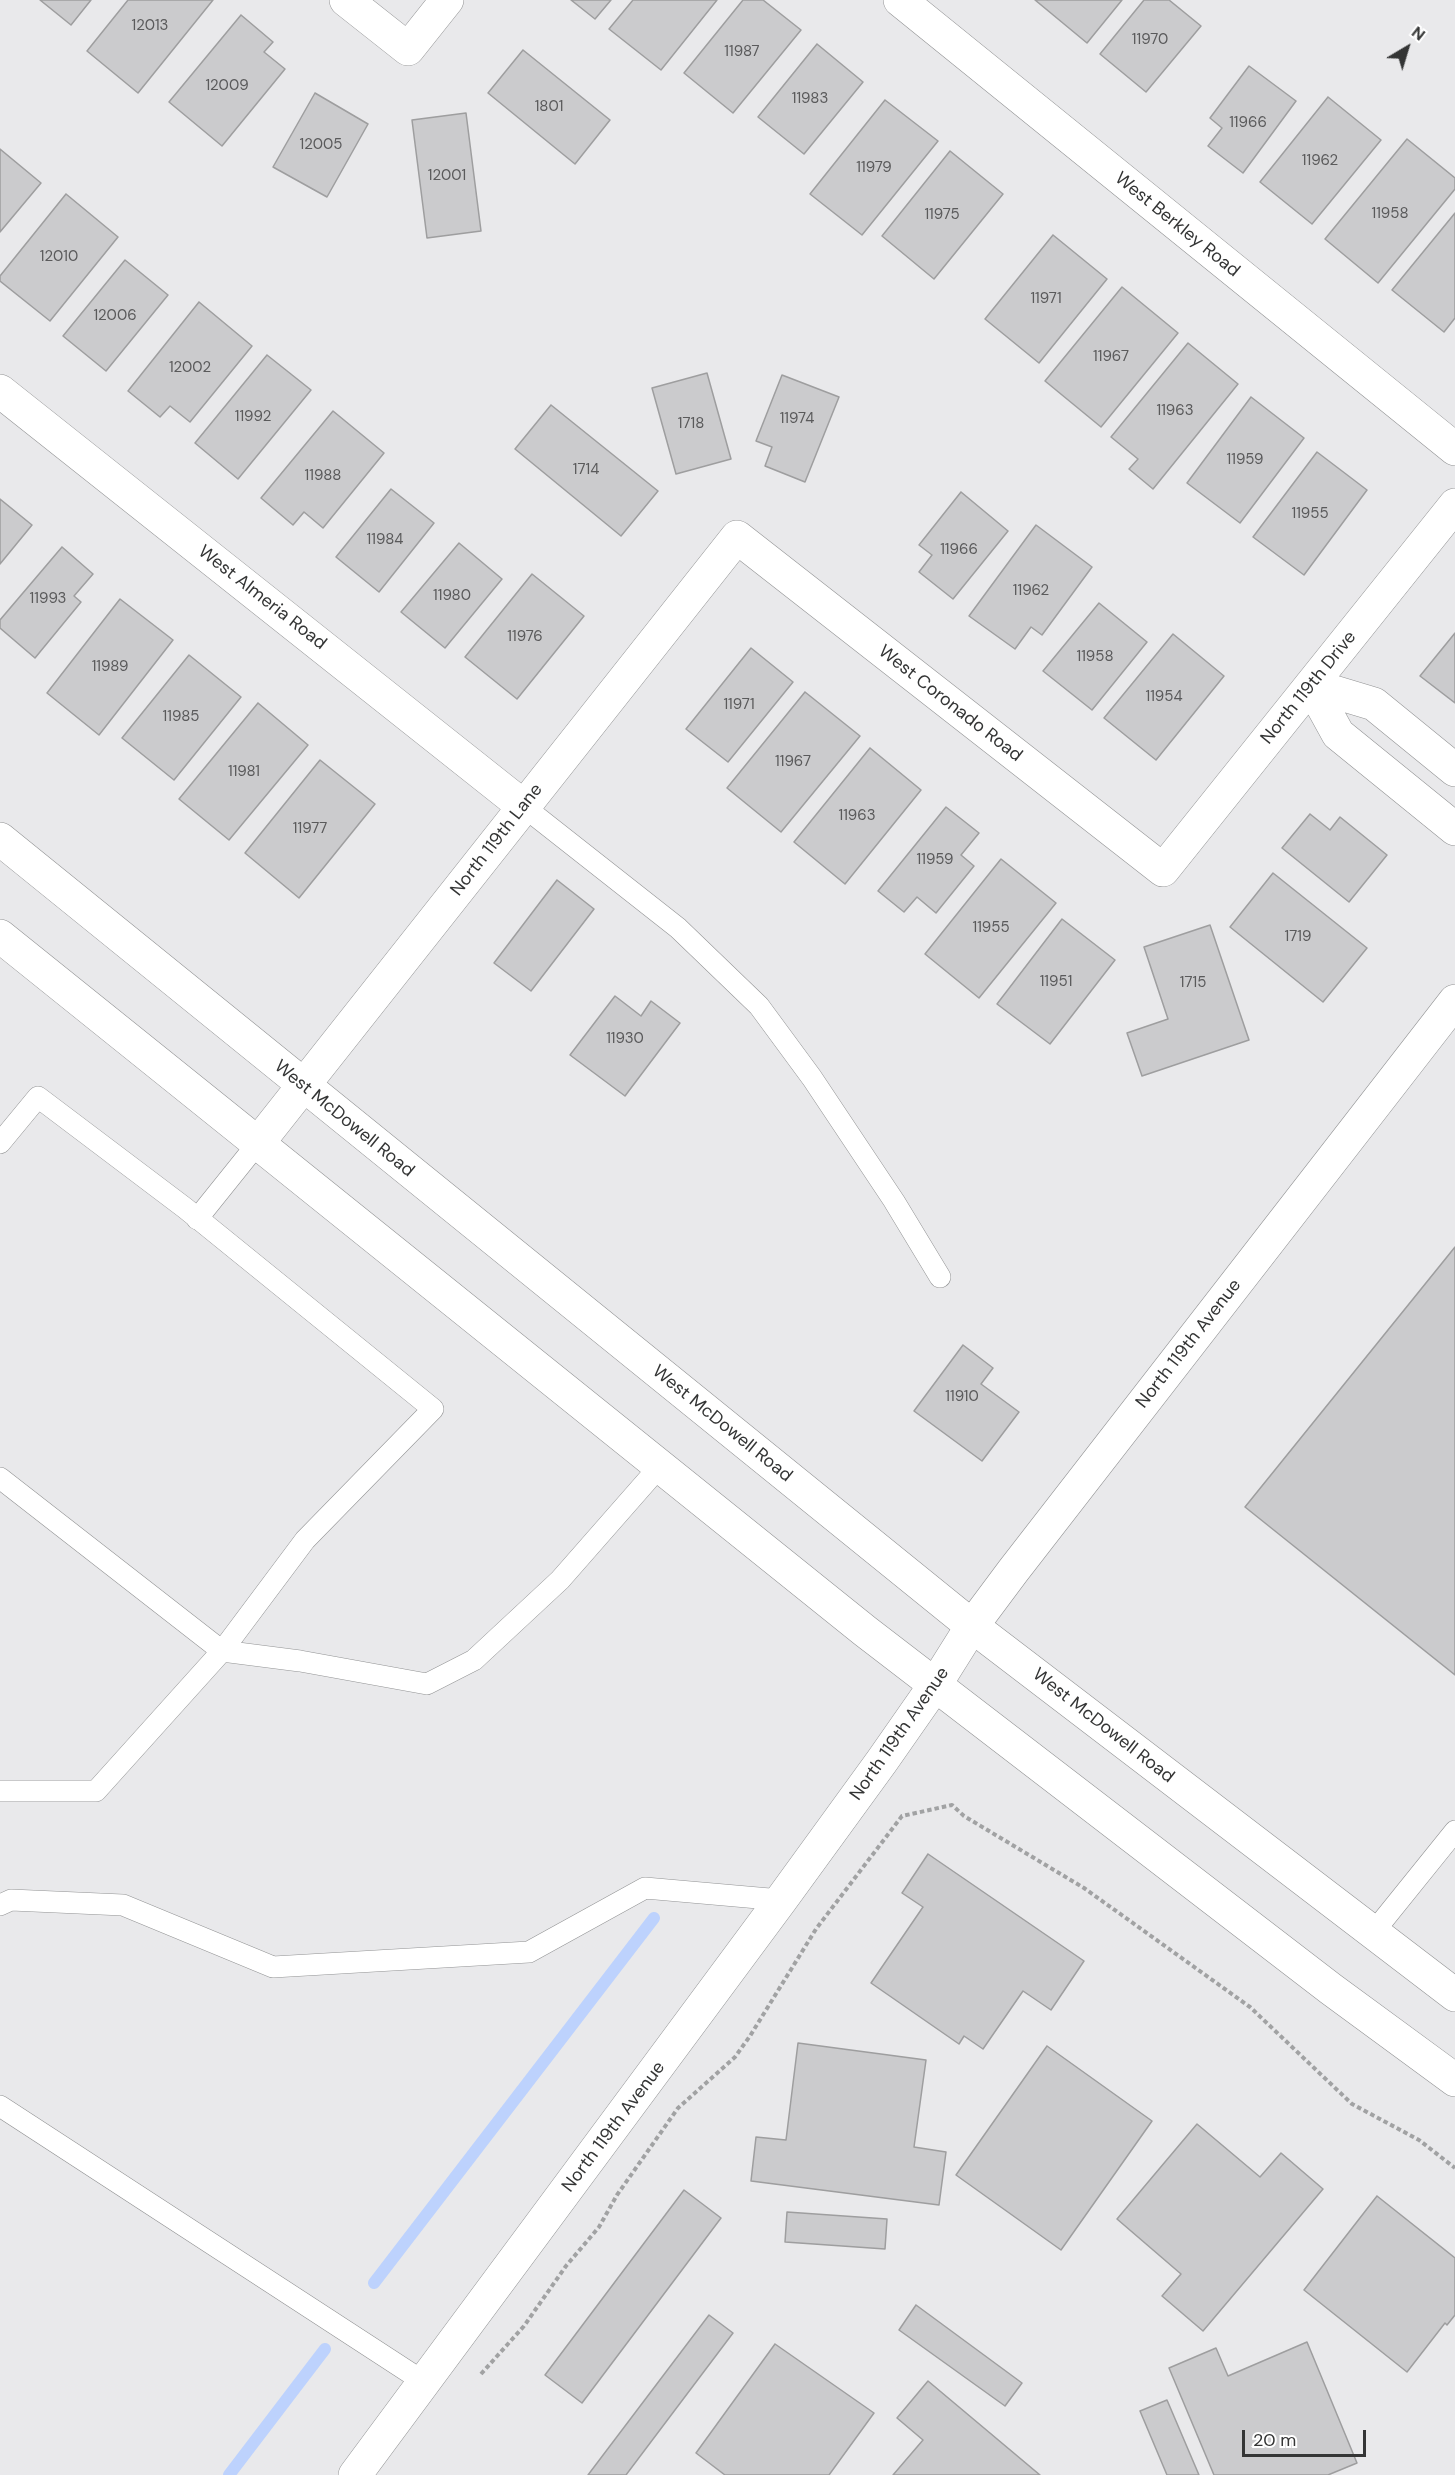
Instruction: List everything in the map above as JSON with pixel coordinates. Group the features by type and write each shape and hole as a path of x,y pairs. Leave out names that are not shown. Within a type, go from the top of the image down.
{"street":[{"path":"346,0 408,49 447,0"},
{"name":"West Berkley Road","path":"900,0 1455,449"},
{"name":"West Almeria Road","path":"0,391 524,806"},
{"name":"North 119th Drive","path":"1162,870 1455,506"},
{"name":"North 119th Lane","path":"258,1143 737,537"},
{"name":"West Coronado Road","path":"737,537 1162,870"},
{"path":"1311,685 1374,704 1455,770"},
{"path":"1311,685 1338,734 1455,830"},
{"name":"West McDowell Road","path":"0,839 972,1626 1372,1934 1455,1995"},
{"path":"0,936 935,1685 1331,1989 1455,2080"},
{"name":"North 119th Avenue","path":"355,2475 782,1900 935,1685 972,1626 1455,1001"}],"lane":[{"path":"524,806 678,928 759,1006 812,1078 894,1201 940,1277"},
{"path":"0,1143 38,1097 197,1219 433,1408 305,1540 222,1651 96,1791 0,1791"},
{"path":"197,1219 258,1143"},
{"path":"0,1478 222,1651 300,1661 427,1684 474,1660 552,1588 660,1466"},
{"path":"1372,1934 1455,1831"},
{"path":"0,1905 11,1900 123,1905 273,1967 530,1952 645,1888 782,1900"},
{"path":"0,2106 424,2382"}],"path":[{"path":"480,2375 524,2326 566,2265 599,2227 617,2194 678,2108 720,2072 740,2050 816,1929 902,1816 952,1805 964,1816 1084,1888 1250,2007 1352,2104 1419,2140 1455,2168"}],"building":[{"path":"40,0 91,0 71,25"},
{"path":"128,0 213,0 138,93 87,51"},
{"path":"571,0 611,0 595,19"},
{"path":"633,0 717,0 661,70 609,29"},
{"path":"743,0 763,0 801,30 733,113 684,73"},
{"path":"1035,0 1122,0 1087,43"},
{"path":"1144,0 1169,0 1201,26 1146,92 1100,54"},
{"path":"241,15 273,42 264,52 285,69 222,146 169,102"},
{"path":"817,44 863,82 804,154 758,117"},
{"path":"523,50 610,120 575,164 488,93"},
{"path":"1249,66 1296,101 1243,173 1208,146 1222,128 1210,118"},
{"path":"315,93 368,124 327,197 273,167"},
{"path":"1328,97 1381,140 1312,224 1260,182"},
{"path":"885,100 938,141 862,235 810,194"},
{"path":"466,113 481,231 427,238 412,120"},
{"path":"1407,139 1455,178 1455,189 1378,283 1325,239"},
{"path":"0,149 41,183 0,232"},
{"path":"950,151 1003,194 934,279 882,236"},
{"path":"66,194 118,237 50,321 0,281 0,276"},
{"path":"1455,213 1455,318 1444,332 1392,290"},
{"path":"1053,235 1107,279 1039,363 985,319"},
{"path":"125,260 168,295 106,371 63,336"},
{"path":"1122,287 1178,333 1101,427 1045,381"},
{"path":"199,302 252,346 190,422 170,406 160,417 128,391"},
{"path":"1188,343 1238,384 1153,489 1129,469 1138,459 1111,437"},
{"path":"267,355 311,390 238,479 195,443"},
{"path":"707,373 731,459 676,474 652,388"},
{"path":"782,375 839,397 805,482 765,466 772,447 756,441"},
{"path":"1251,397 1304,438 1240,523 1187,483"},
{"path":"551,405 658,491 621,536 515,449"},
{"path":"333,411 384,453 323,528 304,512 293,525 261,498"},
{"path":"1317,452 1367,490 1304,575 1253,537"},
{"path":"391,489 434,523 379,592 336,557"},
{"path":"961,492 1008,531 953,599 919,572 932,555 919,545"},
{"path":"0,499 32,525 0,564"},
{"path":"1036,525 1092,567 1042,635 1031,627 1015,649 969,616"},
{"path":"459,543 502,579 445,648 401,612"},
{"path":"62,547 93,574 74,596 81,602 35,658 0,628 0,620"},
{"path":"532,574 584,616 517,699 465,657"},
{"path":"120,599 173,640 99,735 47,693"},
{"path":"1099,603 1147,642 1092,710 1043,671"},
{"path":"1455,633 1455,703 1420,676"},
{"path":"1173,634 1224,676 1156,760 1104,718"},
{"path":"751,648 793,682 728,762 686,729"},
{"path":"189,655 241,697 174,780 122,738"},
{"path":"805,692 860,736 781,832 727,788"},
{"path":"258,703 308,745 229,840 179,799"},
{"path":"870,748 921,790 845,884 794,842"},
{"path":"320,760 375,804 299,898 245,853"},
{"path":"946,807 979,833 961,855 974,866 936,913 917,897 904,912 878,891"},
{"path":"1310,814 1330,830 1340,817 1387,855 1349,902 1282,848"},
{"path":"1001,859 1056,903 979,998 925,954"},
{"path":"1273,873 1367,948 1323,1002 1230,927"},
{"path":"557,880 594,909 531,991 494,963"},
{"path":"1062,919 1115,960 1050,1044 997,1004"},
{"path":"1210,925 1249,1040 1142,1076 1127,1033 1168,1019 1144,947"},
{"path":"615,996 641,1016 651,1001 680,1023 625,1096 570,1055"},
{"path":"1455,1247 1455,1675 1245,1507"},
{"path":"963,1345 993,1368 981,1384 1019,1412 982,1461 914,1411"},
{"path":"928,1854 1084,1961 1051,2010 1023,1991 983,2049 964,2036 959,2044 871,1983 923,1907 902,1893"},
{"path":"798,2043 926,2060 914,2147 946,2152 939,2205 751,2181 756,2137 786,2140"},
{"path":"1047,2046 1152,2121 1061,2250 956,2175"},
{"path":"1197,2124 1260,2177 1281,2153 1323,2189 1203,2331 1162,2296 1181,2274 1117,2219"},
{"path":"684,2190 721,2218 582,2403 545,2375"},
{"path":"1377,2196 1455,2258 1455,2315 1447,2325 1445,2323 1407,2372 1304,2290"},
{"path":"787,2212 887,2219 885,2249 785,2242"},
{"path":"916,2305 1022,2383 1005,2406 899,2330"},
{"path":"709,2315 733,2333 626,2475 588,2475"},
{"path":"1307,2342 1357,2463 1328,2475 1214,2475 1169,2368 1216,2348 1228,2376"},
{"path":"775,2344 874,2413 829,2475 725,2475 696,2453"},
{"path":"928,2381 1040,2475 893,2475 923,2440 897,2418"},
{"path":"1167,2400 1199,2475 1167,2475 1140,2411"}],"waterway":[{"path":"374,2283 654,1918"},
{"path":"229,2475 325,2349"}]}
